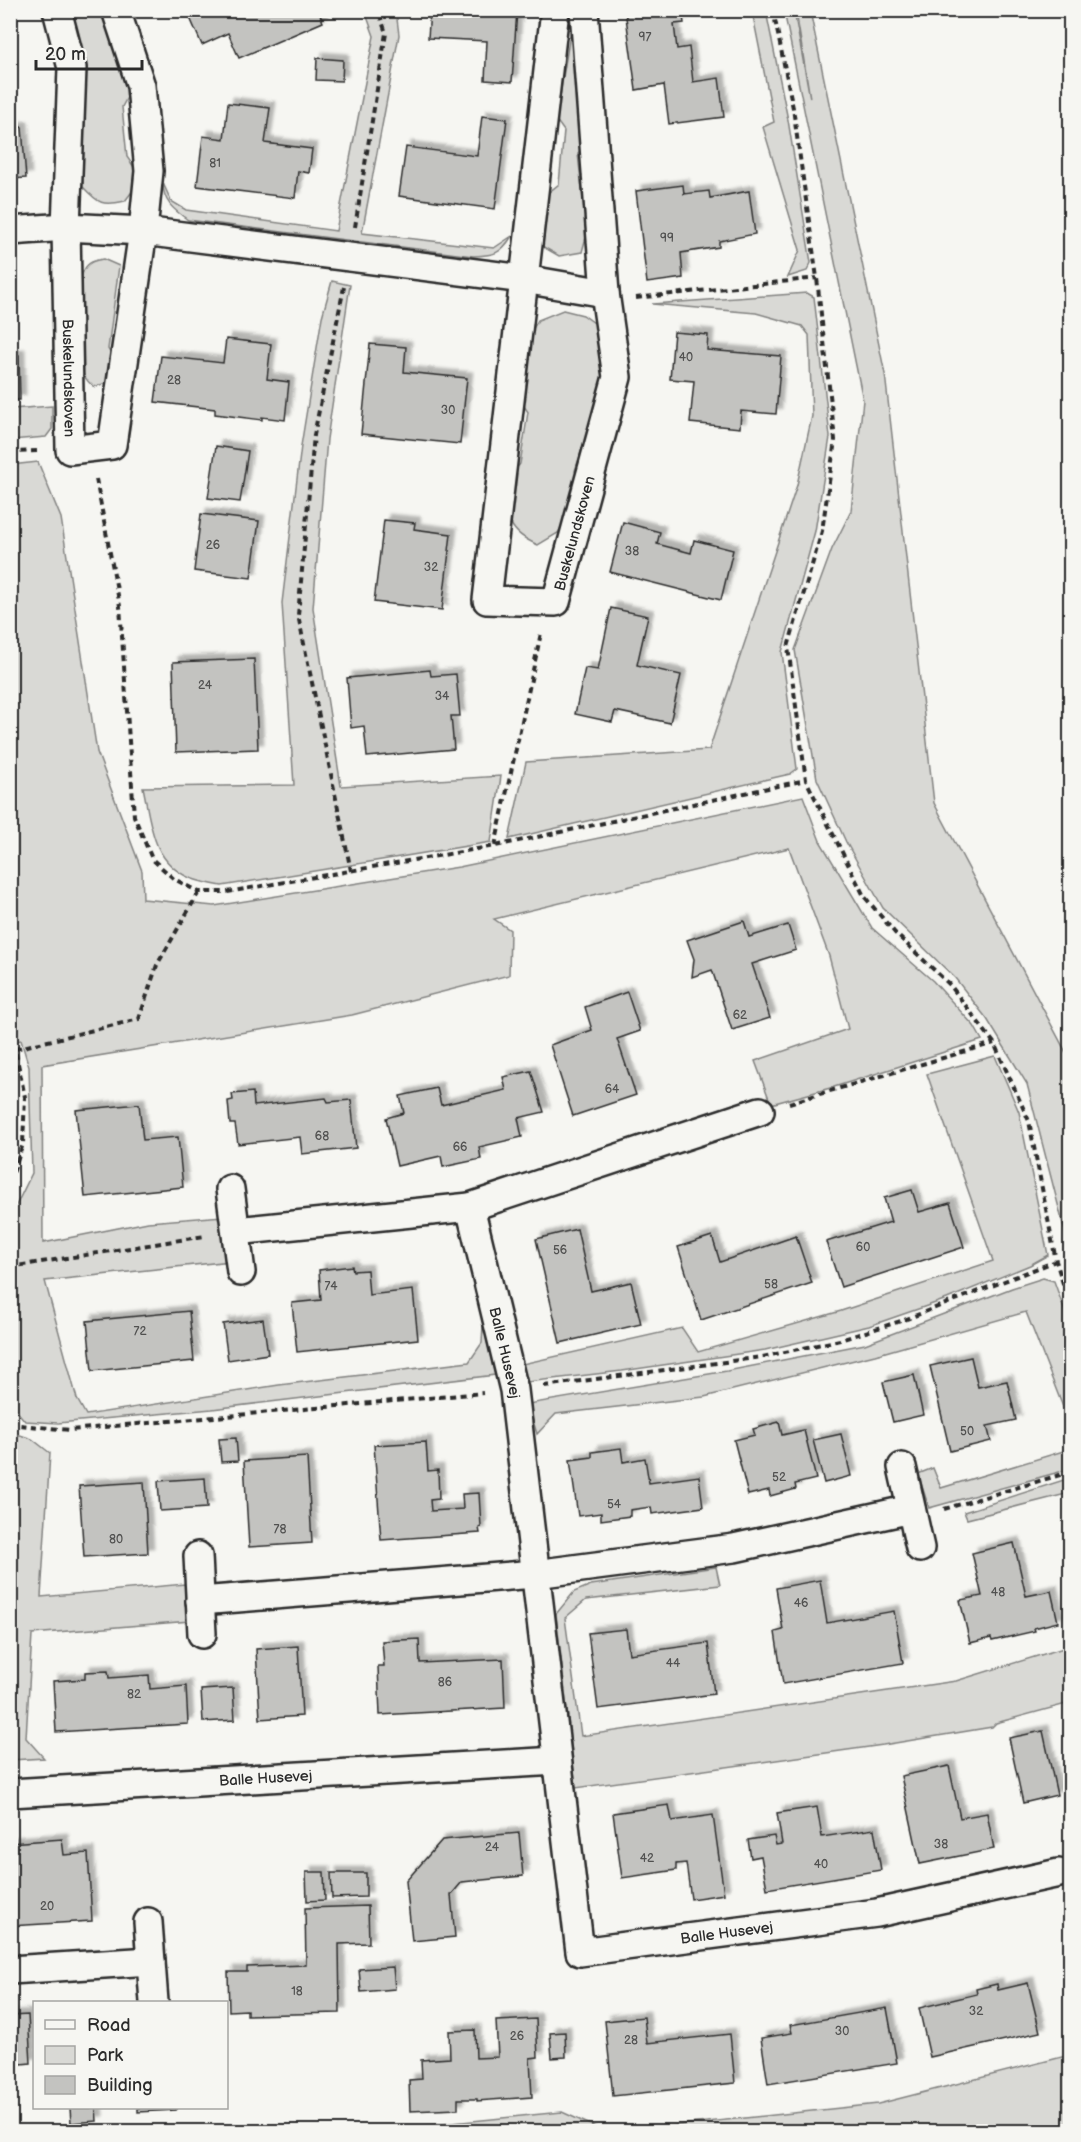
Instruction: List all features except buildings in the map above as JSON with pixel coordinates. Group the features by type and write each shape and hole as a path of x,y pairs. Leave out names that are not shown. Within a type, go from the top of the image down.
{"street":[{"name":"Buskelundskoven","path":"57,10 72,68 66,227 70,450 112,445 149,171 141,86 116,10"},
{"name":"Buskelundskoven","path":"555,10 487,600 556,602 617,377 605,293 584,10"},
{"path":"10,231 66,227 142,231 524,279 605,293"},
{"path":"236,1231 470,1207 760,1111"},
{"path":"230,1189 241,1272"},
{"name":"Balle Husevej","path":"470,1207 514,1390 580,1952 877,1913 1059,1873"},
{"path":"902,1467 920,1548"},
{"path":"200,1601 535,1574 734,1548 911,1509"},
{"path":"198,1556 202,1635"},
{"name":"Balle Husevej","path":"10,1793 557,1761"},
{"path":"148,1922 154,2001"},
{"path":"10,1971 151,1961"}],"path":[{"path":"351,871 298,615 314,435 350,257 386,33 378,10"},
{"path":"773,10 793,108 817,278 835,440 822,531 788,647 806,780 864,896 894,933 950,985 994,1043 1029,1121 1056,1261 1071,1306"},
{"path":"605,293 630,299 817,278"},
{"path":"90,449 120,606 134,816 152,859 174,879 199,892 227,892 495,846 806,780"},
{"path":"495,846 542,632 556,602"},
{"path":"10,1182 23,1144 25,1097 15,1049 139,1019 157,965 199,892"},
{"path":"760,1111 994,1043"},
{"path":"10,1267 236,1231"},
{"path":"911,1509 930,1513 1071,1472"}],"green space":[{"path":"69,11 107,11 132,88 122,107 127,157 134,167 134,189 125,201 101,202 83,187 84,70"},
{"path":"365,11 396,11 399,35 362,233 494,248 512,236 496,253 473,256 188,220 167,200 163,183 171,201 186,210 336,231 374,36"},
{"path":"752,11 766,11 788,120 811,263 807,271 788,277 800,250 763,127 774,122"},
{"path":"784,11 794,11 810,98 796,11 810,11 885,374 934,803 1070,1060 1070,1251 1027,1084 987,1019 955,978 883,908 846,842 817,779 795,650 832,549 851,511 863,400"},
{"path":"573,16 586,139 578,154 584,208 590,222 582,252 559,256 540,245 548,193 559,184 564,131 556,120"},
{"path":"103,259 119,266 108,349 116,362 106,383 94,387 83,374 77,359 76,314 84,270 92,262"},
{"path":"332,281 350,285 327,439 313,608 341,786 501,776 491,842 222,886 190,878 167,862 155,840 143,787 294,785 282,603 301,446 322,317"},
{"path":"807,293 814,297 830,437 815,531 782,652 797,769 790,774 509,839 526,762 709,750 797,485 812,416 809,335 802,326 756,313 652,304"},
{"path":"563,310 583,315 601,328 608,385 591,421 575,471 583,488 558,533 538,545 517,533 512,526 508,509 510,476 520,464 528,412 520,400 525,343 538,320"},
{"path":"52,406 52,429 46,437 11,440 11,409"},
{"path":"38,462 61,518 97,752 142,871 143,899 214,906 459,867 803,796 820,841 872,928 933,981 974,1026 982,1040 834,1087 771,1104 755,1061 848,1029 829,956 789,848 494,919 510,930 509,975 352,1015 42,1065 43,1243 148,1222 223,1216 231,1261 45,1281 77,1399 86,1415 279,1385 469,1362 482,1343 483,1324 495,1375 212,1409 58,1423 25,1421 11,1404 10,1218 32,1173 29,1067 21,1040 10,1042 11,465"},
{"path":"995,1056 1019,1112 1048,1255 1030,1265 947,1299 869,1326 765,1350 527,1382 522,1364 682,1328 698,1352 841,1311 993,1261 927,1074"},
{"path":"1043,1278 1054,1281 1070,1326 1070,1425 1026,1312 875,1355 704,1397 556,1414 537,1434 528,1404 727,1371 865,1344"},
{"path":"11,1432 32,1439 50,1453 41,1597 185,1584 190,1621 32,1634 26,1738 44,1758 11,1760"},
{"path":"1070,1449 1070,1469 929,1508 918,1474 933,1468 941,1488"},
{"path":"1070,1478 1070,1493 967,1519 964,1512"},
{"path":"716,1567 720,1585 586,1600 565,1618 581,1736 956,1681 1070,1646 1070,1703 996,1723 992,1727 883,1745 576,1788 556,1614 574,1592 591,1585"},
{"path":"1070,2055 1070,2131 622,2131 878,2104"},
{"path":"562,2112 604,2131 372,2131"}]}
